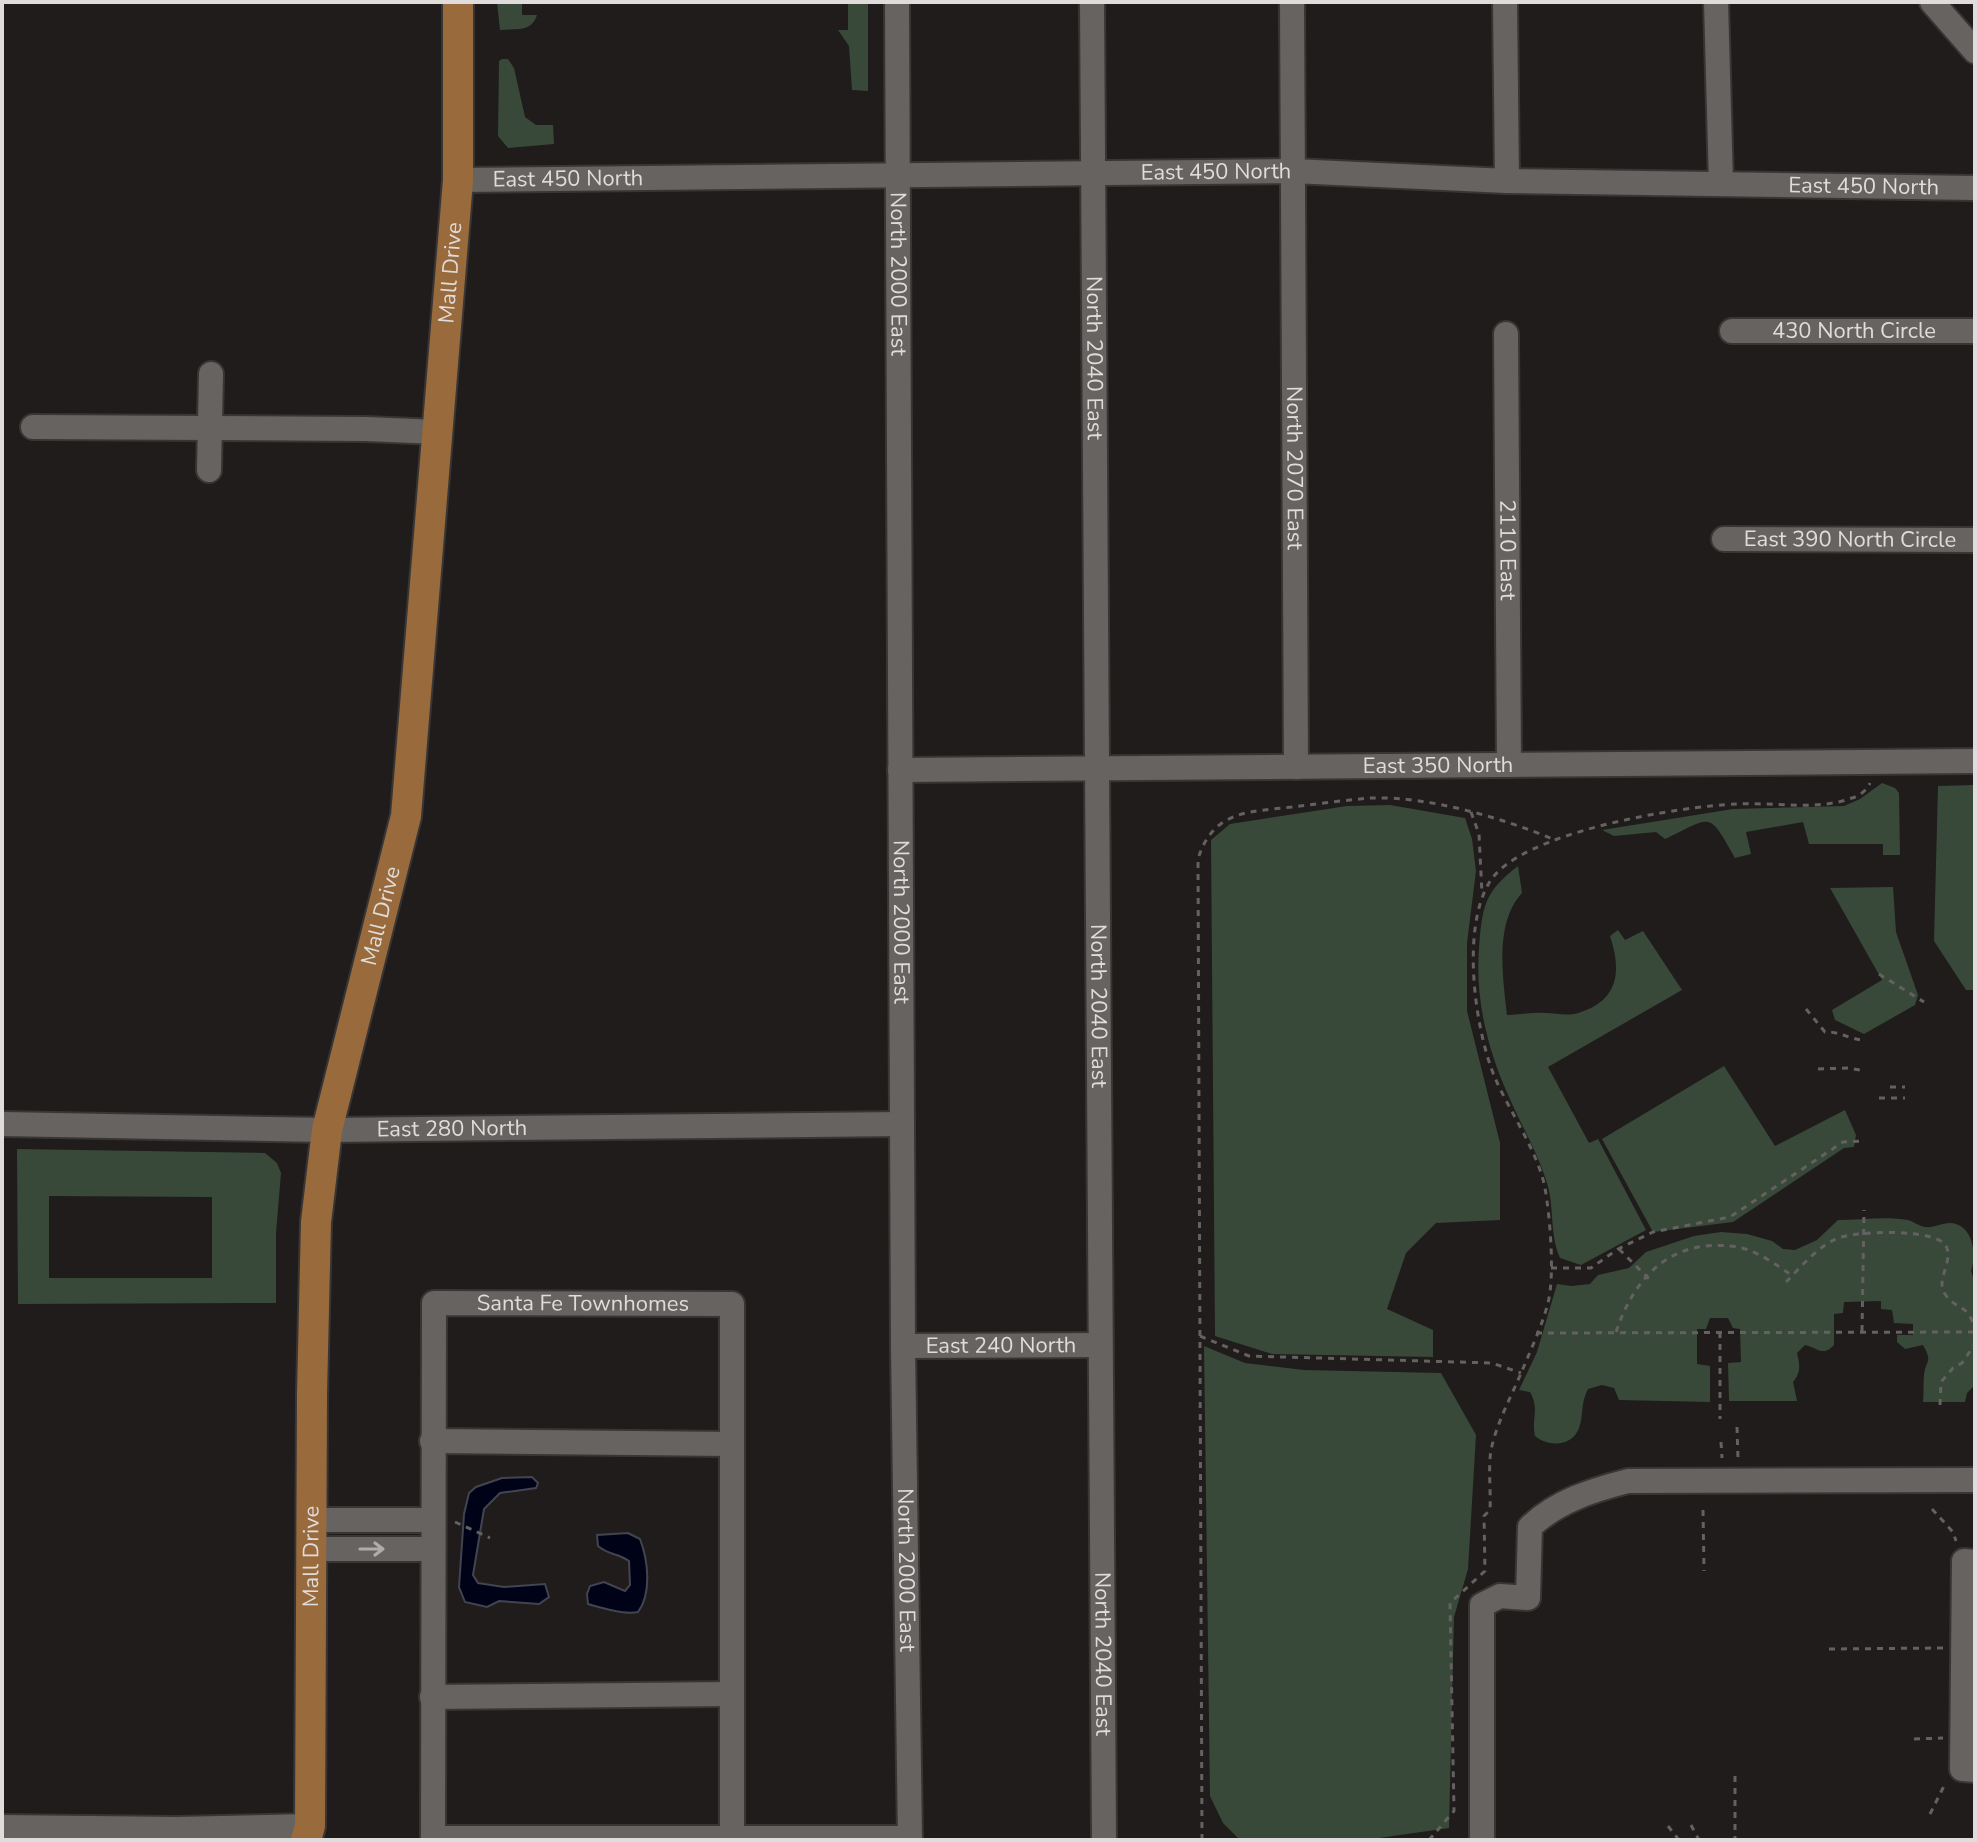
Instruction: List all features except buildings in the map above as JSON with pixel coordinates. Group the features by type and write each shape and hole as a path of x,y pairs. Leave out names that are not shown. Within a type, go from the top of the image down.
{"main road":[{"name":"Mall Drive","path":"310,1835 316,1222 327,1130 406,816 458,180 458,2"}],"street":[{"name":"North 2000 East","path":"897,2 903,1346 910,1839"},
{"name":"North 2040 East","path":"1092,2 1104,1840"},
{"name":"North 2070 East","path":"1292,2 1296,767"},
{"path":"1505,2 1507,181"},
{"path":"1716,2 1721,184"},
{"path":"1932,2 1975,51"},
{"name":"East 450 North","path":"458,180 1293,171 1507,181 1975,188"},
{"name":"430 North Circle","path":"1732,331 1975,331"},
{"name":"2110 East","path":"1506,334 1509,765"},
{"path":"209,470 211,374"},
{"path":"33,427 437,432"},
{"name":"East 390 North Circle","path":"1724,539 1975,540"},
{"name":"East 350 North","path":"900,770 1975,761"},
{"name":"East 280 North","path":"2,1124 327,1130 902,1124"},
{"name":"Santa Fe Townhomes","path":"432,1441 434,1303 732,1304 732,1444"},
{"name":"East 240 North","path":"903,1346 1100,1345"},
{"path":"732,1839 732,1444 432,1441 433,1839 732,1839 910,1839"},
{"path":"1482,1840 1482,1605 1500,1596 1528,1598 1530,1527 1547,1511 1628,1481 1975,1480"},
{"path":"312,1534 432,1520"},
{"path":"312,1534 432,1549"},
{"path":"1966,1555 1962,1769 1975,1770"},
{"path":"432,1697 731,1694"},
{"path":"2,1827 176,1834 310,1835"}],"path":[{"path":"1429,1840 1454,1811 1450,1603 1485,1571 1484,1516 1490,1510 1491,1451 1503,1412 1548,1303 1551,1268 1545,1187 1494,1075 1475,1000 1476,920 1489,880 1522,854 1556,840 1624,820 1738,803 1837,802 1854,798 1868,789 1872,780"},
{"path":"1202,1840 1198,859 1204,840 1221,822 1245,813 1374,798 1509,820 1556,840"},
{"path":"1471,812 1479,834 1482,898"},
{"path":"1879,974 1924,1002"},
{"path":"1806,1009 1825,1032 1837,1032 1851,1040 1865,1040"},
{"path":"1818,1069 1865,1071"},
{"path":"1890,1087 1905,1087"},
{"path":"1879,1098 1905,1098"},
{"path":"1551,1268 1591,1268 1618,1249 1653,1232 1730,1217 1843,1142 1864,1141"},
{"path":"1862,1331 1864,1210"},
{"path":"1536,1333 1975,1332 1972,1317 1945,1294 1942,1285 1949,1261 1948,1248 1942,1240 1922,1234 1849,1235 1829,1243 1786,1282"},
{"path":"1616,1332 1633,1291 1660,1263 1683,1252 1707,1246 1739,1247 1767,1259 1793,1276"},
{"path":"1618,1249 1653,1283"},
{"path":"1720,1332 1720,1419"},
{"path":"1200,1336 1249,1356 1492,1363 1521,1373"},
{"path":"1940,1405 1941,1382 1962,1363 1975,1344"},
{"path":"1721,1442 1721,1455 1727,1469"},
{"path":"1932,1509 1953,1532 1966,1555"},
{"path":"1703,1510 1704,1571"},
{"path":"463,1524 490,1538"},
{"path":"1829,1649 1947,1648"},
{"path":"1914,1739 1947,1738"},
{"path":"1930,1814 1949,1775"},
{"path":"1735,1776 1735,1840"},
{"path":"1691,1825 1699,1840"},
{"path":"1668,1826 1679,1840"}],"green space":[{"path":"497,2 522,2 522,15 537,15 527,27 500,30"},
{"path":"848,2 868,2 868,91 852,90 849,46 838,30 848,30"},
{"path":"508,59 514,68 525,117 536,125 553,125 554,144 508,148 498,136 499,61"},
{"path":"1882,783 1899,793 1900,855 1883,855 1883,844 1809,844 1803,822 1746,832 1751,854 1735,858 1714,825 1708,822 1701,822 1665,839 1656,832 1614,836 1602,830 1733,809 1844,806"},
{"path":"1973,785 1975,990 1966,990 1934,941 1938,786"},
{"path":"1390,805 1465,818 1472,839 1476,871 1467,943 1467,1011 1500,1143 1500,1220 1436,1223 1406,1253 1387,1309 1433,1330 1433,1357 1272,1354 1215,1336 1211,840 1230,824 1347,806"},
{"path":"1518,866 1522,893 1507,920 1502,951 1507,1015 1572,1014 1604,999 1614,982 1616,971 1610,936 1618,930 1625,940 1643,931 1682,990 1548,1067 1589,1143 1598,1139 1646,1230 1581,1265 1560,1258 1554,1239 1546,1180 1502,1080 1489,1043 1481,1006 1478,968 1484,911 1498,884"},
{"path":"1893,887 1896,932 1918,995 1915,1005 1864,1034 1835,1020 1832,1010 1882,980 1830,888"},
{"path":"1724,1066 1775,1146 1845,1110 1856,1135 1854,1147 1844,1148 1733,1222 1653,1232 1602,1139"},
{"path":"17,1149 265,1153 277,1163 281,1173 276,1233 276,1303 18,1304","holes":["49,1196 212,1197 212,1278 49,1278"]},
{"path":"1900,1219 1928,1227 1950,1223 1958,1225 1968,1234 1973,1249 1971,1271 1975,1284 1975,1385 1967,1393 1965,1402 1923,1402 1928,1358 1926,1351 1923,1345 1905,1349 1897,1342 1897,1335 1913,1335 1913,1324 1894,1323 1892,1310 1881,1309 1881,1301 1844,1302 1843,1313 1834,1314 1834,1345 1823,1351 1805,1345 1797,1353 1799,1369 1793,1382 1797,1401 1729,1401 1728,1363 1741,1362 1740,1329 1733,1328 1728,1318 1710,1318 1706,1329 1697,1329 1697,1364 1710,1366 1710,1402 1619,1400 1614,1388 1602,1385 1588,1389 1579,1428 1571,1439 1553,1443 1535,1436 1533,1398 1530,1392 1519,1390 1537,1352 1557,1284 1590,1284 1598,1275 1629,1268 1646,1252 1694,1236 1721,1232 1747,1234 1772,1241 1783,1249 1795,1250 1817,1240 1838,1220"},
{"path":"1204,1346 1245,1363 1304,1370 1441,1373 1476,1435 1468,1569 1454,1617 1449,1828 1365,1840 1240,1840 1223,1823 1210,1796"}],"water":[{"path":"532,1477 538,1483 536,1488 500,1493 484,1509 473,1575 478,1583 504,1587 545,1584 549,1597 539,1604 499,1601 487,1607 465,1602 459,1587 464,1514 469,1493 476,1487 502,1478"},
{"path":"628,1533 640,1539 645,1557 647,1586 638,1612 613,1611 588,1604 590,1586 604,1582 625,1591 630,1585 629,1561 598,1546 597,1535"}]}
